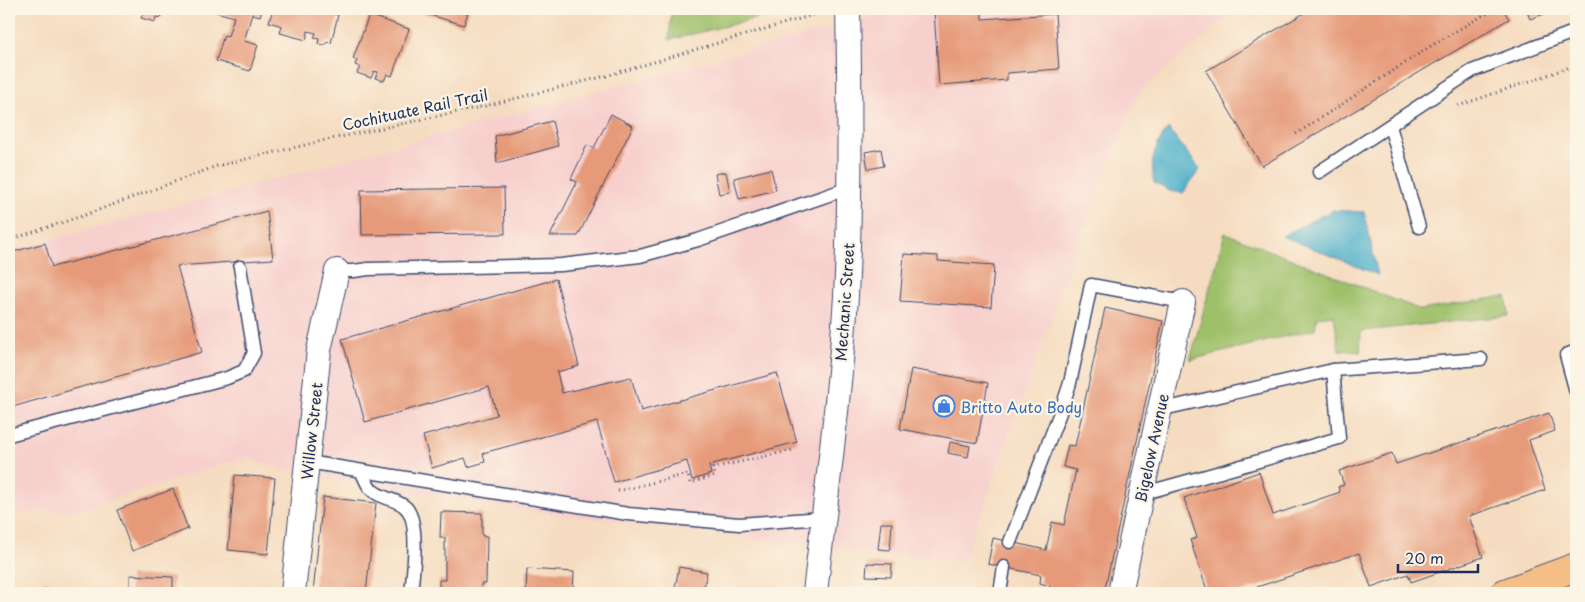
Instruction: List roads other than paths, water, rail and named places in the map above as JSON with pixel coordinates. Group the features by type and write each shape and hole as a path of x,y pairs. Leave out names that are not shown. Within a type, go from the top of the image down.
{"main road":[{"path":"1505,593 1576,567"}],"street":[{"name":"Mechanic Street","path":"814,593 843,342 846,296 849,188 838,10"},
{"name":"Willow Street","path":"293,593 319,350 337,271"},
{"name":"Bigelow Avenue","path":"1120,593 1183,302"}],"lane":[{"path":"1319,172 1472,71 1576,31"},
{"path":"1390,126 1419,227"},
{"path":"337,271 561,265 640,256 698,240 849,188"},
{"path":"9,435 227,378 244,371 254,353 240,266"},
{"path":"1010,542 1070,383 1091,286 1183,302"},
{"path":"1576,351 1566,355 1576,392"},
{"path":"1159,410 1333,370 1482,360"},
{"path":"1141,494 1339,438 1333,370"},
{"path":"308,462 628,514 739,524 823,518"},
{"path":"361,471 370,488 376,493 406,507 410,516 414,527 414,561 411,593"},
{"path":"1000,593 1004,567"}],"water":[{"path":"1168,128 1200,169 1183,193 1170,191 1154,183 1154,154"},
{"path":"1333,210 1364,212 1378,275 1282,236"}],"place":[{"name":"Britto Auto Body","path":"944,406"}]}
